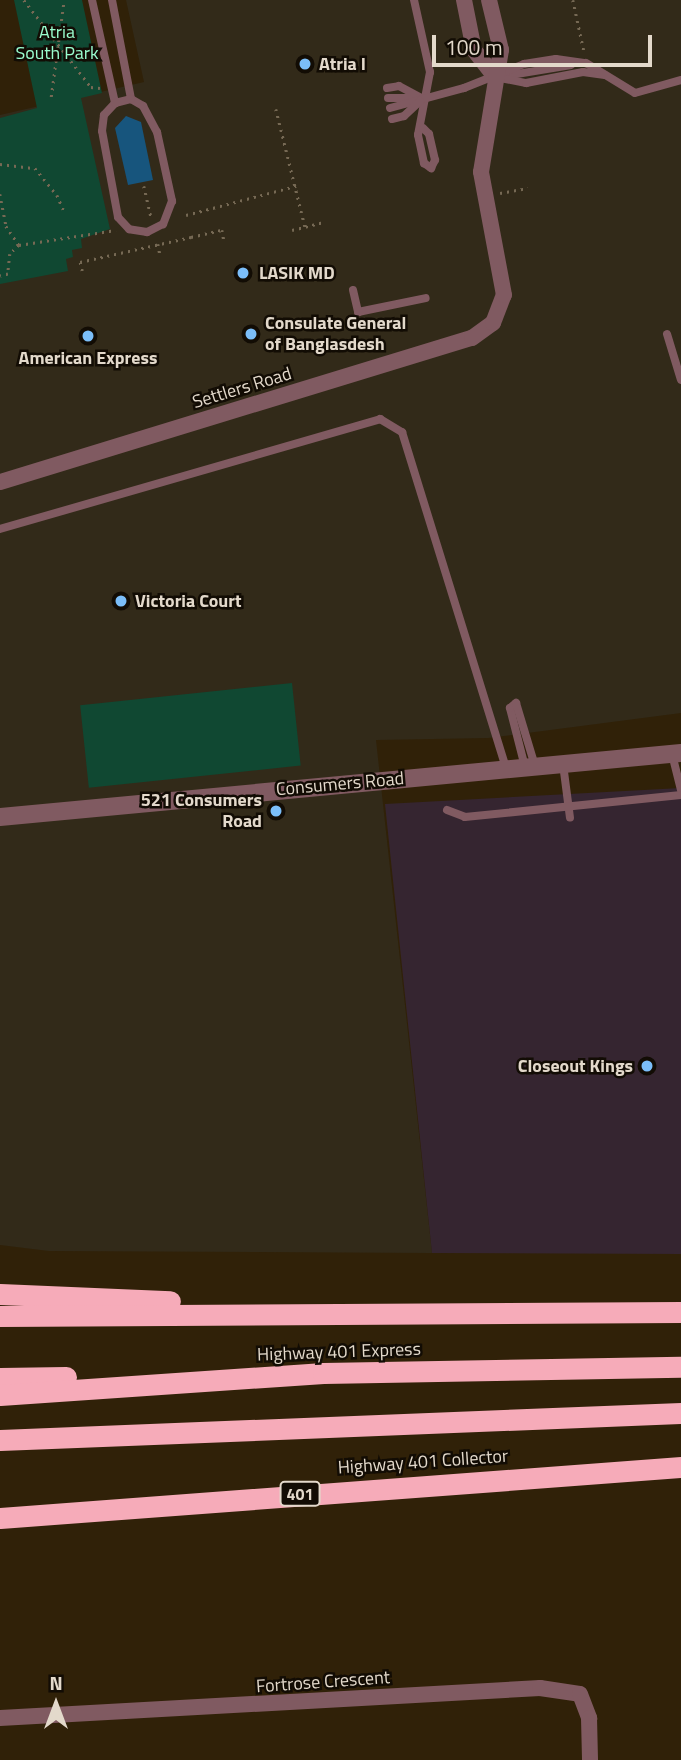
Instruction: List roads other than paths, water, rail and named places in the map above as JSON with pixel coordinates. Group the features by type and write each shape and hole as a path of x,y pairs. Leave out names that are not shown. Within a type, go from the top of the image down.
{"highway":[{"path":"0,1294 462,1312"},
{"path":"0,1315 681,1312"},
{"name":"Highway 401 Express","path":"0,1395 323,1373 681,1367"},
{"path":"0,1378 323,1373"},
{"path":"0,1440 161,1431 681,1413"},
{"path":"0,1453 161,1431"},
{"name":"Highway 401 Collector","path":"0,1517 681,1467"},
{"path":"571,1475 681,1478"}],"street":[{"path":"464,0 474,50 495,78"},
{"name":"Settlers Road","path":"0,482 472,338 493,323 503,295 484,198 483,145 501,50 489,0"},
{"name":"Consumers Road","path":"0,817 676,754"},
{"name":"Fortrose Crescent","path":"0,1718 540,1688 580,1694 589,1718 590,1760"}],"lane":[{"path":"92,0 115,103"},
{"path":"112,0 131,99"},
{"path":"414,0 430,72 423,99 422,128"},
{"path":"390,108 495,78 524,64 556,59 586,63 635,93 681,80"},
{"path":"495,78 526,83 583,72 608,75"},
{"path":"387,88 399,86 423,99"},
{"path":"388,98 423,99"},
{"path":"131,99 143,106 153,124 172,201 163,224 147,232 129,229 118,217 102,131 104,115 115,103 131,99"},
{"path":"392,119 404,116 423,99"},
{"path":"353,290 358,313 426,298"},
{"path":"667,334 681,380"},
{"path":"0,529 380,419 402,432 506,768"},
{"path":"516,703 530,766 510,708 516,703"},
{"path":"447,810 465,817 681,793 676,754"},
{"path":"563,764 570,818"}],"water":[{"path":"126,116 141,122 153,180 128,185 115,128"}],"place":[{"name":"Atria I","path":"305,64"},
{"name":"LASIK MD","path":"243,273"},
{"name":"Consulate General of Banglasdesh","path":"251,334"},
{"name":"American Express","path":"88,336"},
{"name":"Victoria Court","path":"121,601"},
{"name":"521 Consumers Road","path":"276,811"},
{"name":"Closeout Kings","path":"647,1066"}],"park label":[{"name":"Atria South Park","path":"57,43"}]}
